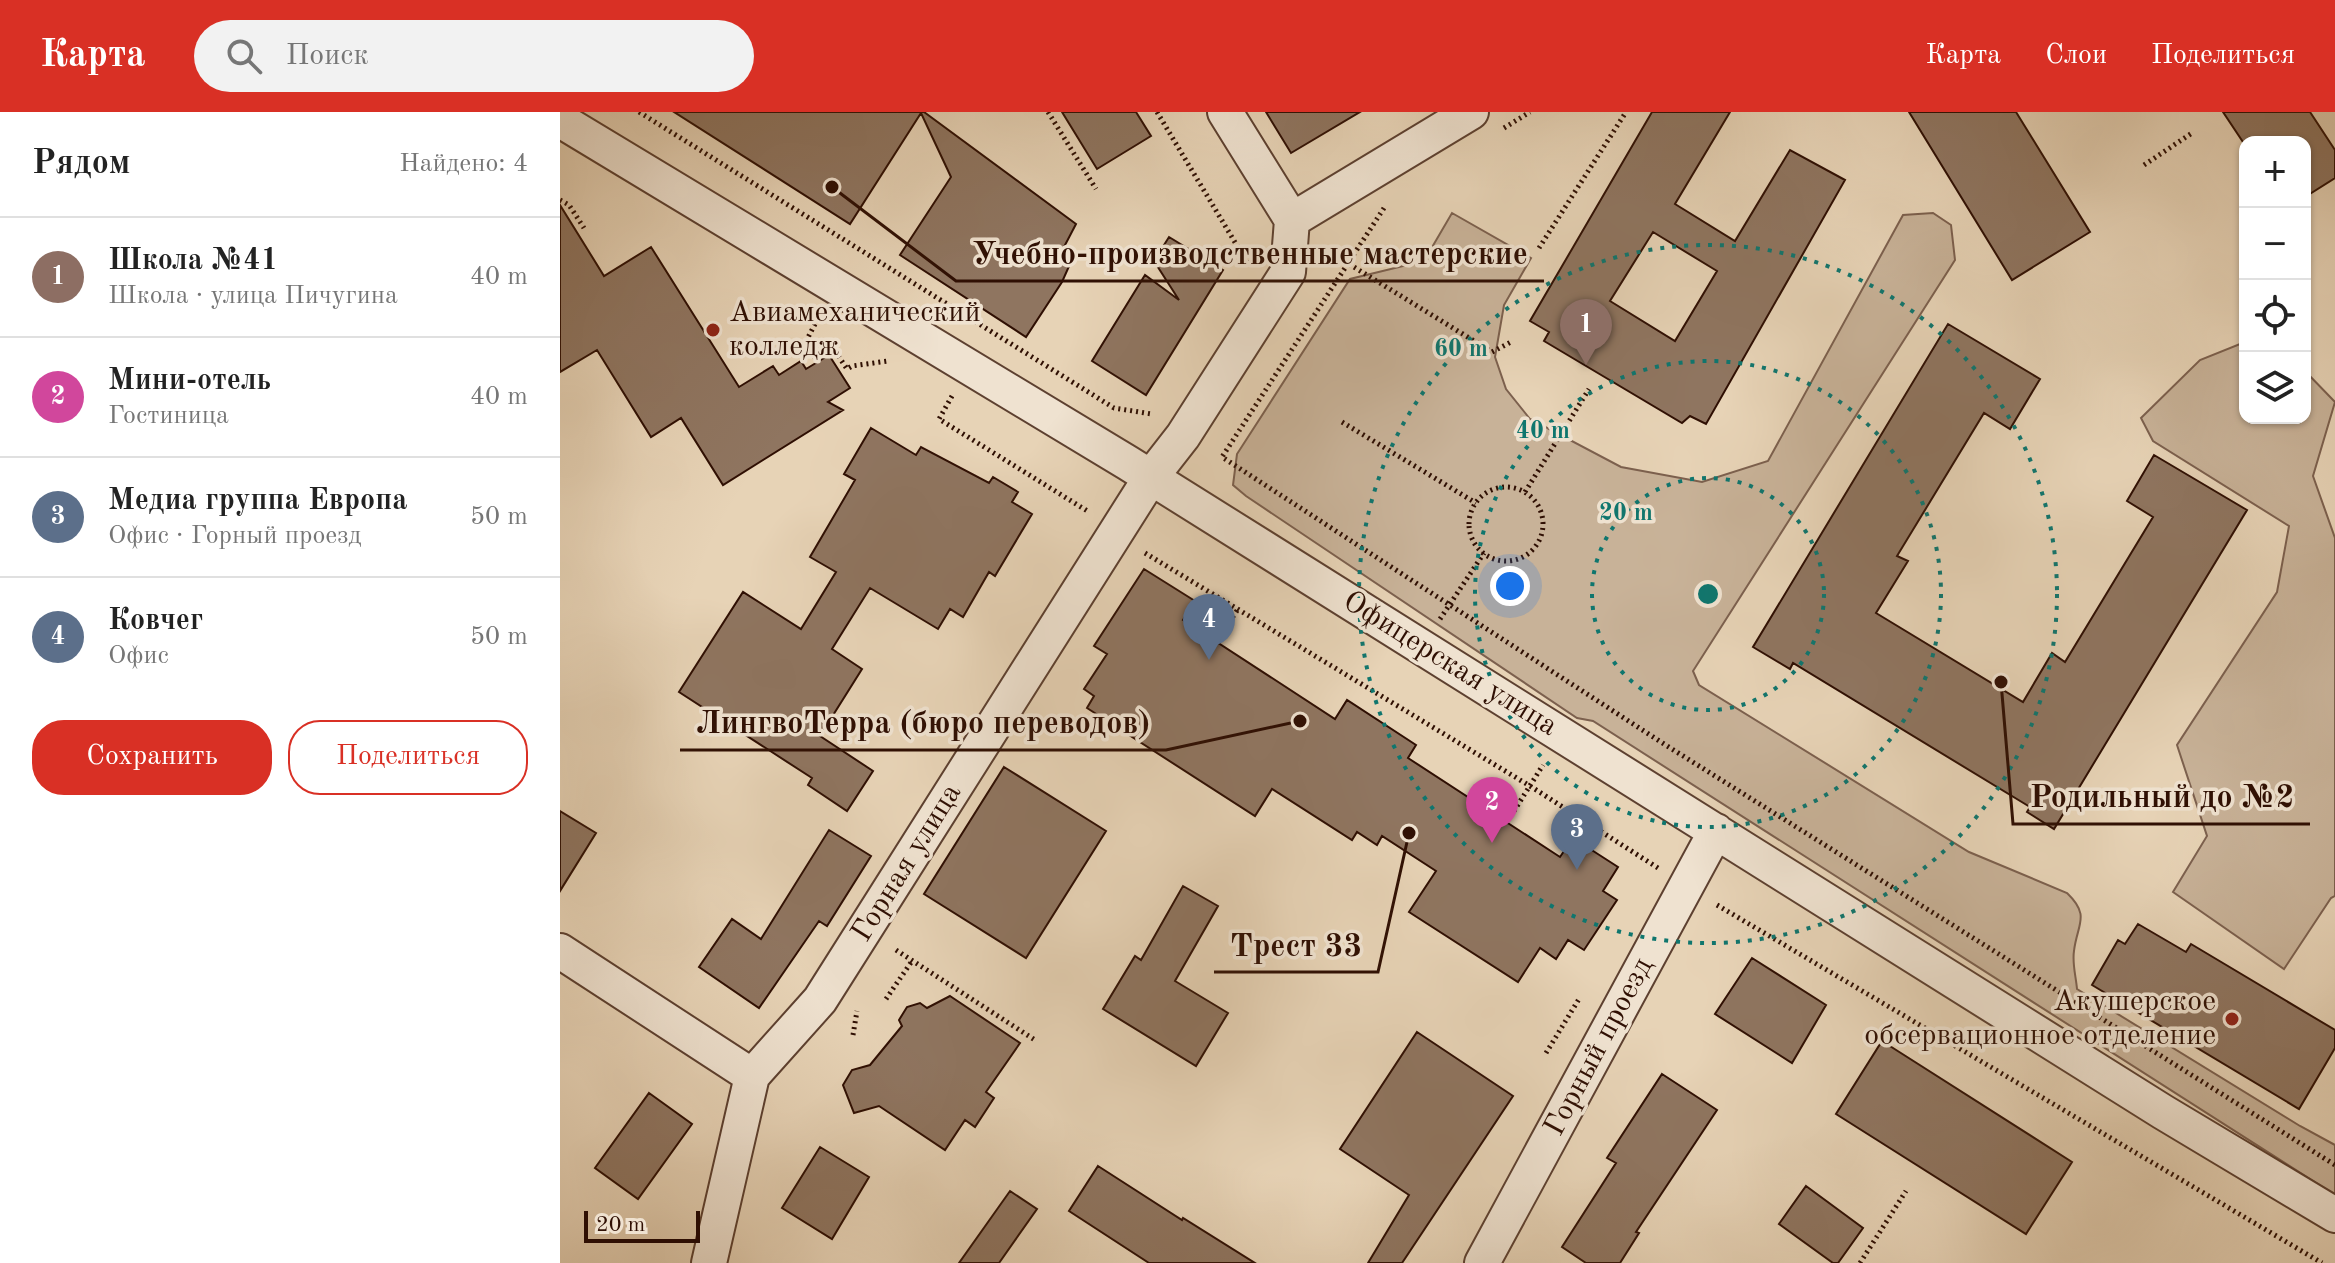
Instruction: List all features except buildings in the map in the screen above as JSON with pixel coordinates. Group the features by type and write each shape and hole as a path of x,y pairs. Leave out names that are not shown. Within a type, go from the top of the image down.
{"street":[{"path":"1225,112 1292,220 1482,123"},
{"name":"Офицерская улица","path":"560,120 1151,477 2163,1112 2335,1215"},
{"name":"Горная улица","path":"709,1263 752,1076 820,1000 1104,524 1151,477 1183,436 1288,272 1292,220"},
{"name":"Горный проезд","path":"1482,1263 1716,831"},
{"path":"560,951 752,1076"}],"path":[{"path":"639,112 1114,408 1151,415"},
{"path":"1048,112 1096,189"},
{"path":"1157,112 1249,263"},
{"path":"1482,123 1530,112"},
{"path":"1539,248 1626,112"},
{"path":"2144,165 2192,133"},
{"path":"560,200 569,205 584,228"},
{"path":"1384,207 1222,457 1677,753 2335,1165"},
{"path":"1349,264 1492,352 1511,342"},
{"path":"781,354 802,349 815,324"},
{"path":"802,349 811,358 831,345 847,369 890,361"},
{"path":"1525,492 1589,389"},
{"path":"943,410 939,419 1238,609 1530,786 1686,886 2322,1263"},
{"path":"1342,422 1476,503"},
{"path":"1513,487 1525,492 1536,502 1542,516 1543,531 1537,545 1526,555 1512,560 1497,560 1484,553 1475,543 1470,530 1470,516 1476,503 1486,493 1513,487"},
{"path":"1422,646 1484,553"},
{"path":"1226,627 1238,609"},
{"path":"1514,811 1563,734"},
{"path":"886,999 912,961 1035,1040"},
{"path":"1860,1263 1906,1191"}],"shaded area":[{"path":"1452,213 1531,258 1504,305 1495,357 1506,389 1530,419 1621,467 1702,482 1768,461 1903,215 1933,213 1951,225 1955,260 1693,671 1699,685 1969,852 2067,893 2081,914 2074,956 2077,989 2335,1145 2335,1195 1593,721 1577,718 1233,485 1237,454 1350,279 1424,261"},
{"path":"2239,344 2239,424 2311,424 2311,377 2335,402 2313,476 2335,538 2335,896 2284,969 2173,892 2207,836 2177,745 2277,592 2289,526 2153,441 2141,418 2200,360"}],"place":[{"name":"Учебно-производственные мастерские","path":"832,187"},
{"name":"Авиамеханический колледж","path":"713,330"},
{"name":"Школа №41","path":"1586,365"},
{"name":"Ковчег","path":"1209,660"},
{"name":"Родильный до №2","path":"2001,682"},
{"name":"ЛингвоТерра (бюро переводов)","path":"1300,721"},
{"name":"Трест 33","path":"1409,833"},
{"name":"Мини-отель","path":"1492,843"},
{"name":"Медиа группа Европа","path":"1577,870"},
{"name":"Акушерское обсервационное отделение","path":"2232,1019"}]}
